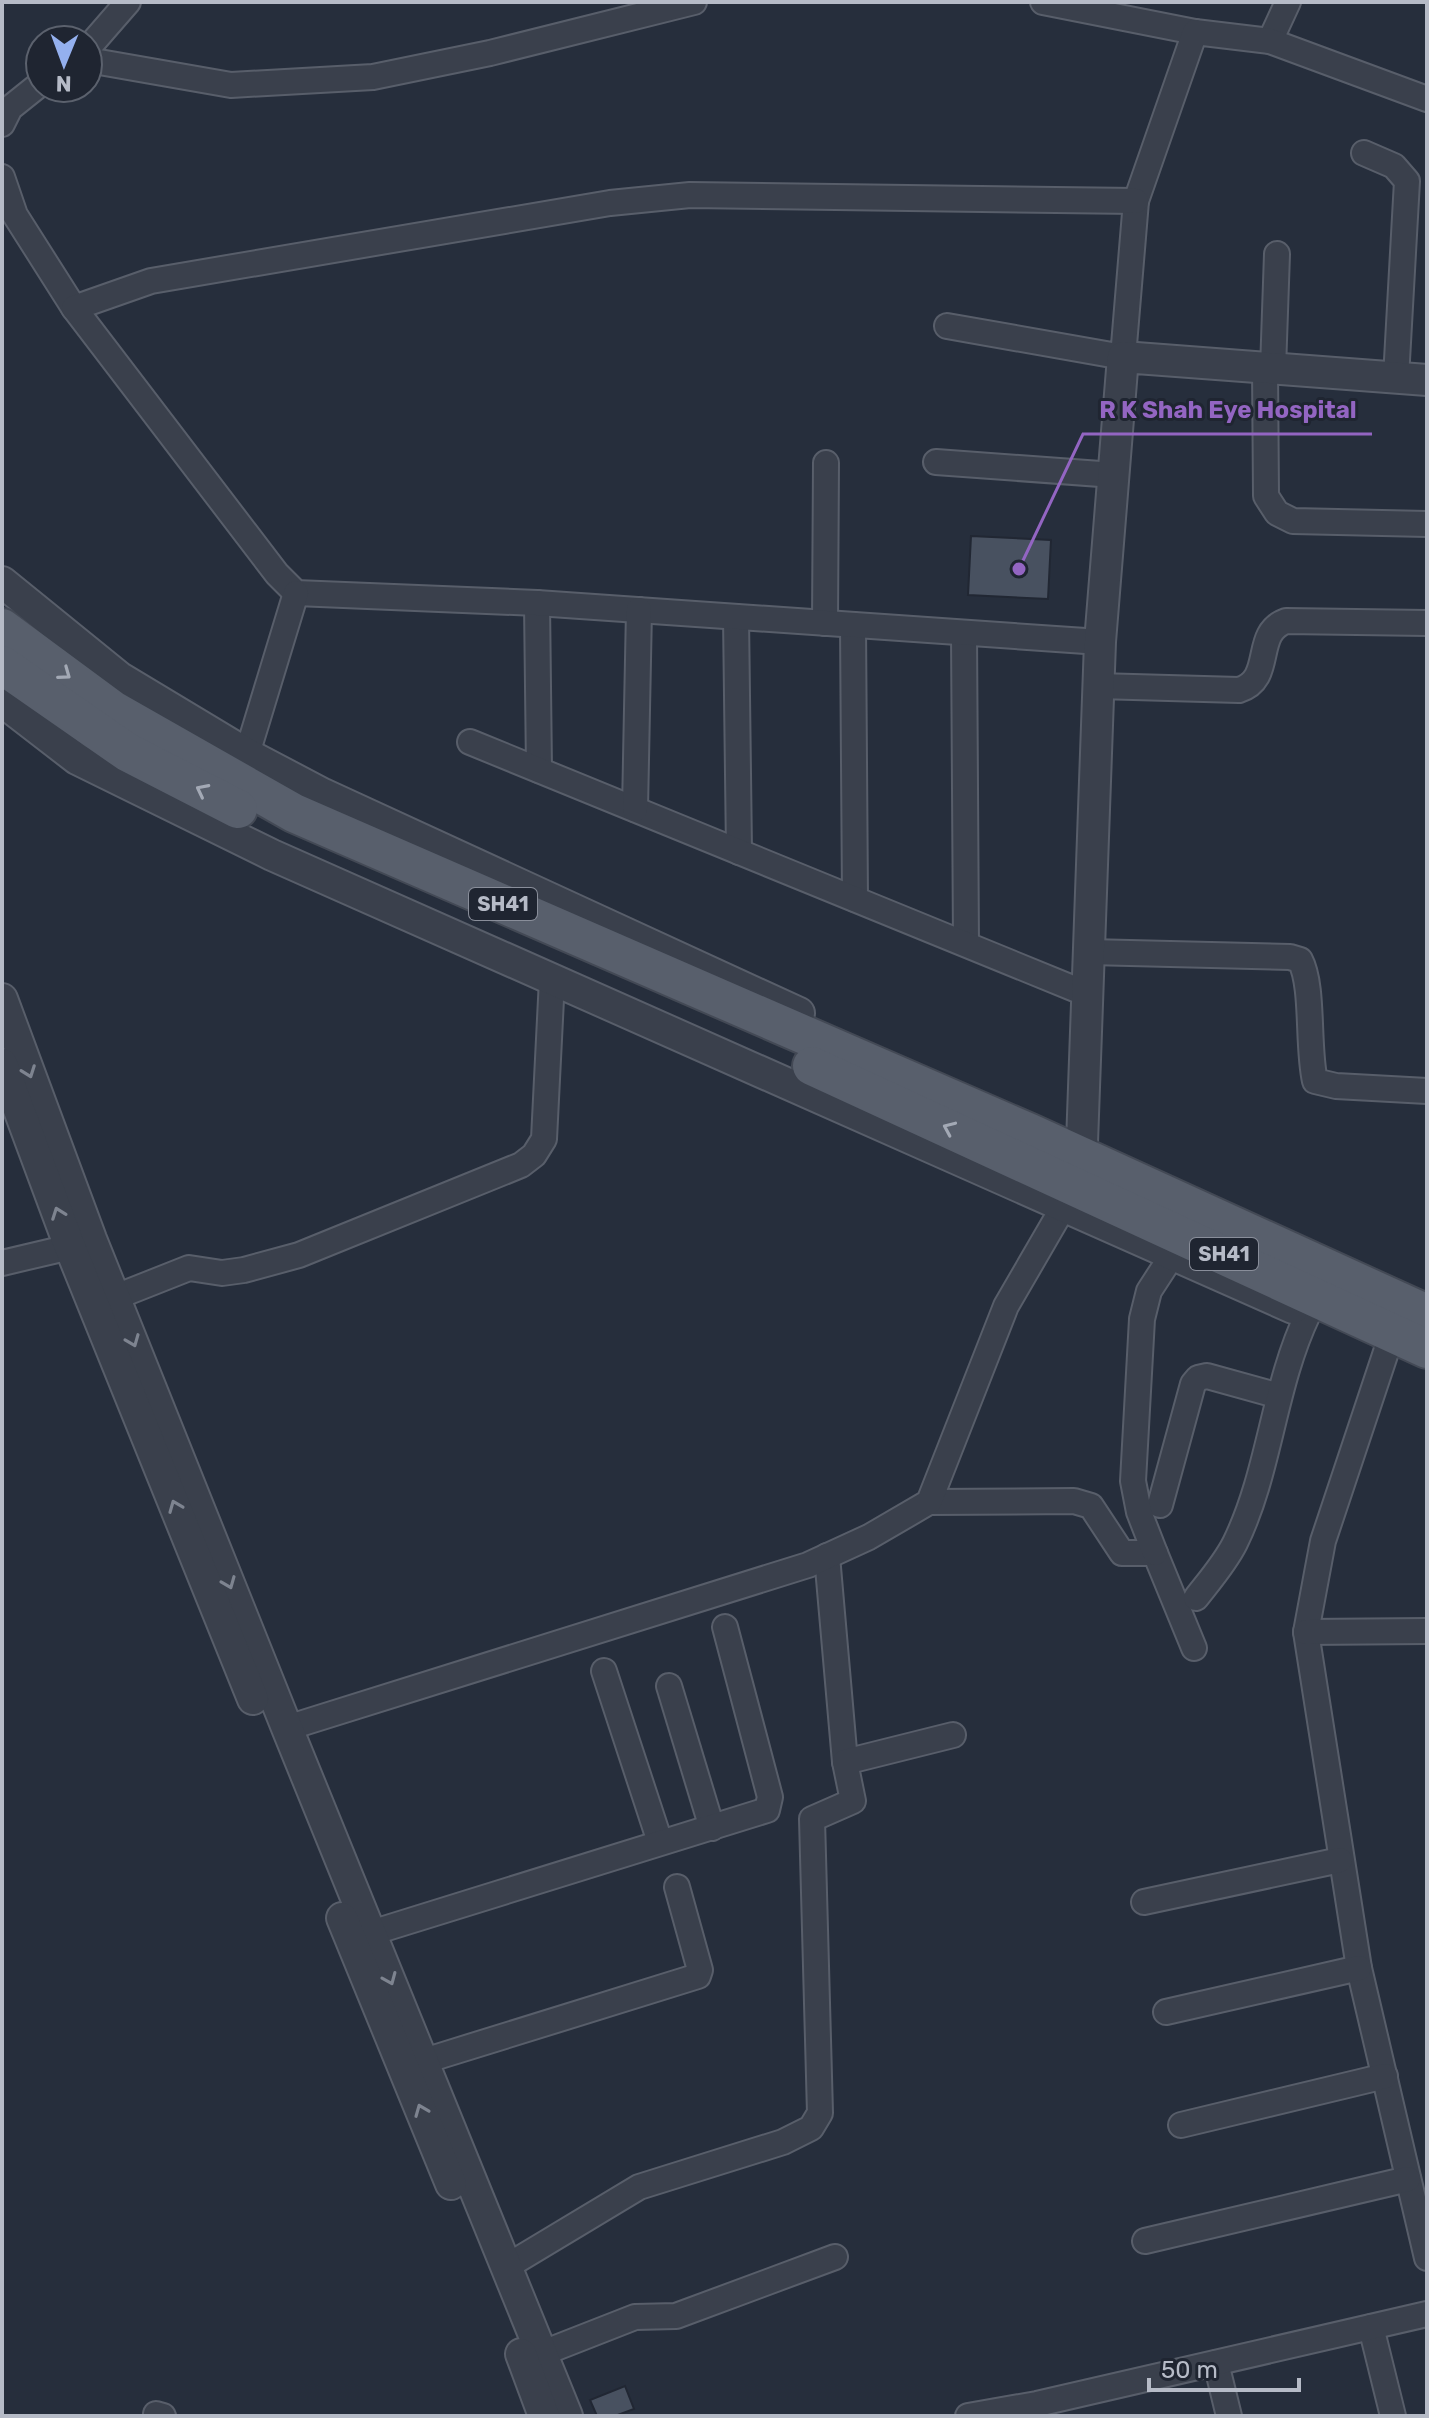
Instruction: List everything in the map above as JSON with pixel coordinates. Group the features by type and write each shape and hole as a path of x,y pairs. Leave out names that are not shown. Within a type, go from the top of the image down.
{"main road":[{"name":"SH41","path":"2,628 113,710 294,813 1025,1146 1427,1349"},
{"name":"SH41","path":"2,665 127,752 286,833 1427,1314"}],"street":[{"path":"104,30 128,2"},
{"path":"104,63 231,85 373,77 490,53 694,2"},
{"path":"1043,2 1195,32 1270,41 1427,99"},
{"path":"1270,41 1288,2"},
{"path":"1082,1143 1100,642 1136,201 1195,32"},
{"path":"2,124 10,108 24,97"},
{"path":"1364,153 1394,166 1407,181 1396,378"},
{"path":"2,177 15,215 74,308 277,574 296,593 537,603 1100,642"},
{"path":"74,308 151,281 637,200 690,195 1136,201"},
{"path":"1277,254 1269,368 1266,496 1270,507 1293,521 1427,524"},
{"path":"947,326 1123,357 1427,380"},
{"path":"936,462 1114,475"},
{"path":"825,623 826,463"},
{"path":"2,582 119,677 247,754 323,794 1082,1143 1427,1297"},
{"path":"247,754 296,593"},
{"path":"537,603 539,770"},
{"path":"635,809 639,610"},
{"path":"736,617 739,852"},
{"path":"1098,686 1239,690 1250,687 1258,678 1268,632 1286,621 1427,623"},
{"path":"853,625 855,899"},
{"path":"964,633 966,944"},
{"path":"2,701 77,759 272,855 1427,1366"},
{"path":"470,742 1087,994"},
{"path":"1089,952 1290,957 1300,960 1306,974 1309,1055 1315,1081 1336,1086 1427,1091"},
{"path":"105,1302 189,1268 222,1273 299,1255 521,1165 534,1155 544,1139 552,979"},
{"path":"2,999 105,1302 544,2416"},
{"path":"2,1064 70,1247 105,1302 287,1728 567,2416"},
{"path":"929,1502 1006,1306 1064,1206"},
{"path":"2,1263 70,1247"},
{"path":"1173,1254 1149,1291 1142,1319 1133,1481 1139,1512 1194,1648"},
{"path":"1196,1598 1226,1559 1240,1531 1279,1396 1308,1314"},
{"path":"1387,1349 1323,1541 1306,1632 1359,1968 1427,2258"},
{"path":"1160,1505 1193,1384 1198,1378 1207,1376 1279,1396"},
{"path":"287,1728 827,1556 929,1502 1083,1502 1091,1506 1122,1553 1155,1553"},
{"path":"506,2267 639,2187 783,2142 811,2128 820,2113 810,1828 818,1814 853,1801 845,1762 827,1556"},
{"path":"371,1933 660,1842 755,1816 770,1806 725,1627"},
{"path":"1306,1632 1427,1631"},
{"path":"604,1671 660,1842"},
{"path":"669,1686 712,1828"},
{"path":"845,1762 953,1735"},
{"path":"1144,1902 1340,1860"},
{"path":"424,2061 698,1976 700,1970 677,1887"},
{"path":"1166,2012 1359,1968"},
{"path":"1181,2125 1385,2076"},
{"path":"1145,2241 1408,2179"},
{"path":"543,2353 635,2317 676,2316 835,2257"},
{"path":"968,2416 1038,2410 1216,2363 1427,2314"},
{"path":"1371,2327 1393,2416"},
{"path":"1216,2363 1229,2416"}],"building":[{"path":"971,536 1051,540 1048,599 968,595"},
{"path":"625,2386 634,2409 615,2416 597,2416 590,2400"}],"place":[{"name":"R K Shah Eye Hospital","path":"1019,569"}]}
